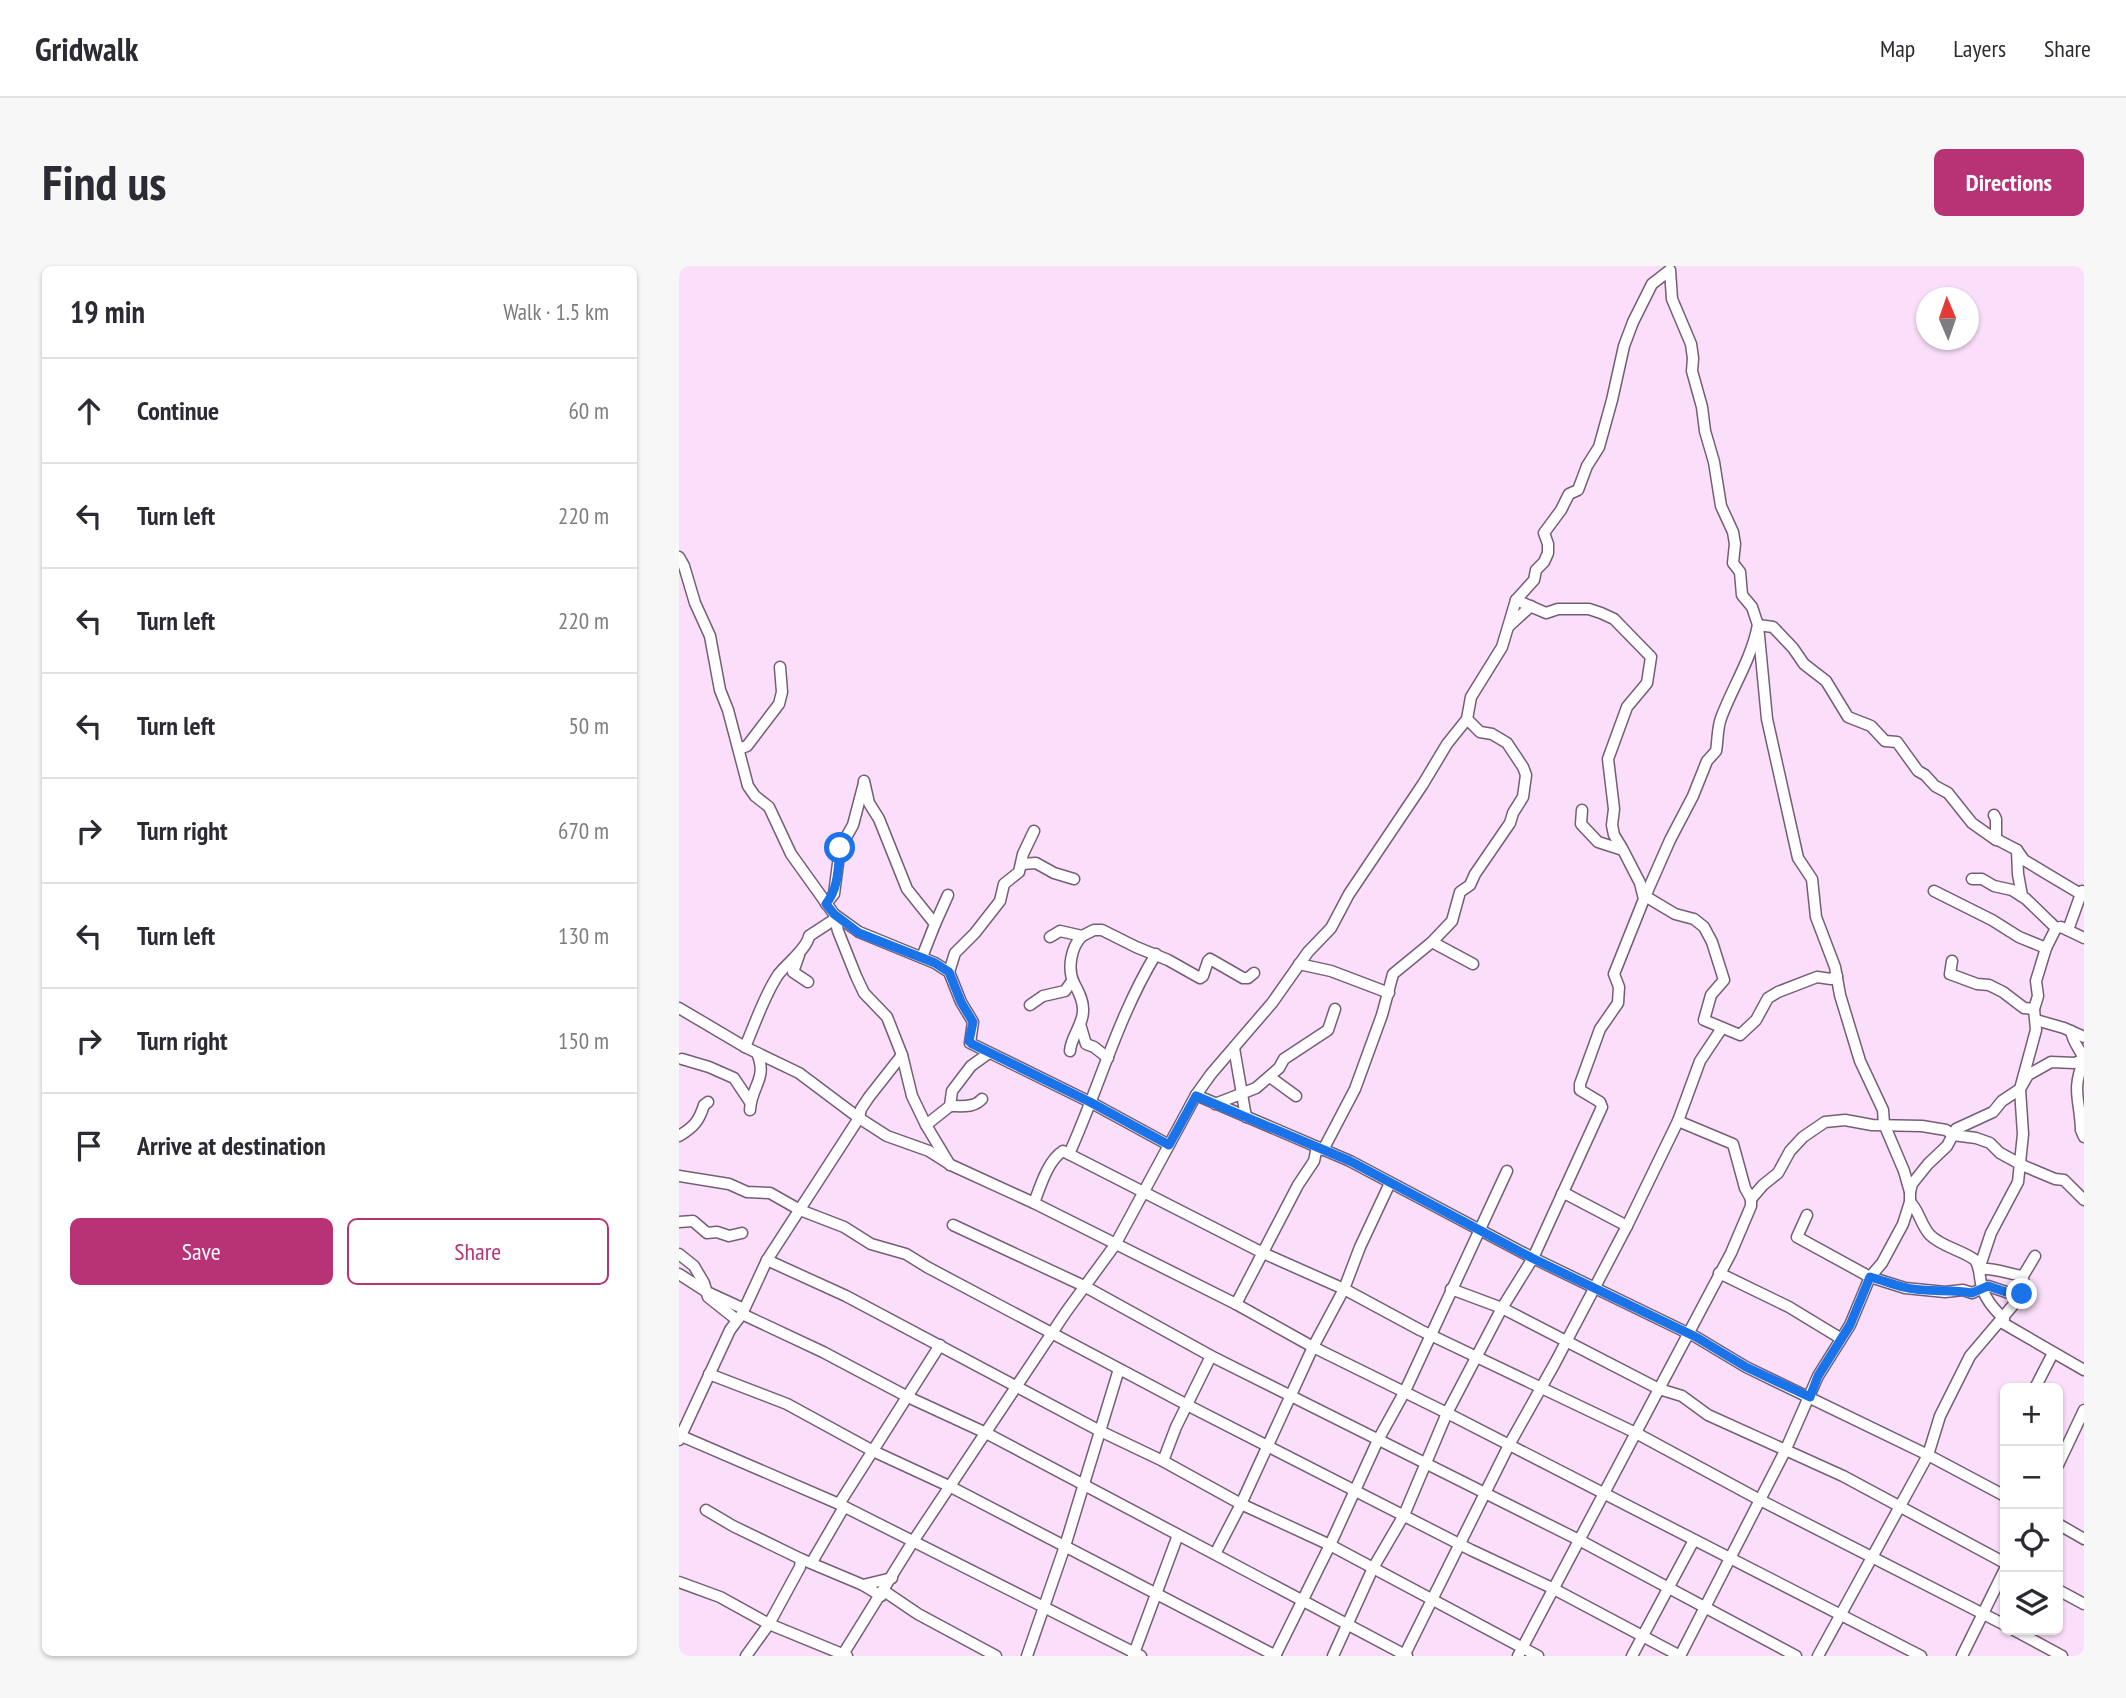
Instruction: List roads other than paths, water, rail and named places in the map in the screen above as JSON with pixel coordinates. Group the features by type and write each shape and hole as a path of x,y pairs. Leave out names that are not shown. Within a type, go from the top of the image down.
{"street":[{"path":"679,1582 720,1597 769,1624 844,1655 912,1543 1051,1334 1115,1245 1196,1096 1211,1074 1272,1003 1317,941 1331,928 1349,894 1423,784 1451,737 1467,719 1471,697 1501,647 1520,597 1534,580 1536,570 1548,553 1544,535 1546,528 1561,510 1570,492 1578,490 1599,447 1624,346 1633,322 1652,284 1670,271 1672,299 1691,344 1692,371 1714,462 1719,498 1733,533 1733,563 1740,572 1742,595 1752,607 1758,625 1765,710 1798,858 1812,879 1817,917 1837,976 1860,1061 1883,1110 1884,1124 1899,1156 1918,1220 1932,1237 1975,1260 1982,1288 1992,1308 2002,1320 2084,1370"},
{"path":"679,557 695,603 711,636 720,690 751,791 769,807 791,855 834,916 864,993 887,1017 902,1055 912,1096 951,1165"},
{"path":"1520,597 1546,613 1558,609 1601,612 1614,619 1651,657 1647,683 1626,708 1608,759 1615,809 1612,825 1614,835 1645,897 1675,914 1694,919 1704,927 1712,942 1724,979 1711,995 1704,1020 1740,1035 1756,1020 1768,998 1777,992 1817,977 1829,979 1837,976"},
{"path":"1509,626 1531,606"},
{"path":"1758,625 1773,627 1804,664 1826,681 1848,717 1871,726 1885,741 1897,742 1918,771 1948,793 1972,823 1996,840 2017,850 2024,860 2083,893 2068,930"},
{"path":"1333,1656 1373,1568 1404,1515 1447,1413 1502,1308 1532,1258 1602,1107 1600,1102 1580,1090 1580,1084 1600,1029 1618,1003 1619,987 1614,975 1670,840 1693,796 1707,761 1716,751 1722,718 1753,648 1758,625"},
{"path":"739,749 747,746 779,704 782,692 780,667"},
{"path":"1236,1304 1298,1185 1355,1089 1394,972 1432,942 1452,921 1458,895 1470,885 1510,823 1525,789 1526,775 1523,767 1507,743 1492,734 1480,732 1467,719"},
{"path":"826,904 834,894 840,848 853,825 865,781 869,803 879,819 907,889 935,924"},
{"path":"1582,810 1581,824 1594,839 1623,850"},
{"path":"1994,815 1996,840"},
{"path":"949,972 955,953 1000,901 1004,884 1016,875 1034,831"},
{"path":"2017,850 2022,896"},
{"path":"1022,864 1036,863 1054,873 1074,879"},
{"path":"1972,879 1982,879 1994,886 2012,890 2056,928"},
{"path":"1934,891 1992,920 2019,937 2046,948"},
{"path":"922,957 948,895"},
{"path":"808,982 793,972 800,951 812,932 834,916"},
{"path":"834,916 859,933 922,957 949,972 961,1002 973,1022 969,1042 1169,1145"},
{"path":"1979,1269 1991,1233 2018,1182 2023,1134 2020,1089 2036,1030 2034,1009 2038,996 2038,973 2056,928 2061,926 2084,938"},
{"path":"1050,937 1060,931 1082,936 1102,930 1156,954 1200,978 1210,959 1243,978 1254,973"},
{"path":"1070,1051 1083,1009 1073,981 1071,956 1073,947 1082,936"},
{"path":"1432,942 1473,964"},
{"path":"745,1047 776,978 800,951"},
{"path":"1069,1154 1127,1010 1156,954"},
{"path":"1952,961 1950,974 1977,984 1989,985 2024,1008 2034,1009"},
{"path":"1299,964 1331,971 1389,993"},
{"path":"1030,1005 1043,996 1065,992 1073,981"},
{"path":"679,1008 761,1057 799,1073 887,1136 929,1151 951,1165 1034,1203 1236,1304 1313,1347 1405,1391 1921,1656"},
{"path":"1216,1104 1256,1088 1270,1077 1284,1059 1328,1030 1335,1009"},
{"path":"2036,1020 2084,1037"},
{"path":"1080,1024 1086,1044 1108,1058"},
{"path":"679,1254 695,1266 707,1292 718,1306 742,1312 908,1397 986,1433 1405,1656 1509,1445 1627,1226 1678,1121 1700,1061 1723,1028"},
{"path":"2071,1031 2075,1045 2082,1052 2084,1059 2075,1089 2084,1136"},
{"path":"1234,1048 1246,1117"},
{"path":"950,1106 952,1091 971,1066 989,1053"},
{"path":"902,1055 861,1109 859,1118 767,1260 680,1437 841,1506 1136,1655 1178,1535"},
{"path":"682,1059 734,1078 750,1106 762,1074 761,1057"},
{"path":"679,1176 729,1184 747,1192 770,1193 800,1210 843,1227 871,1244 906,1254 1187,1405 1552,1588 1680,1656 1785,1451 1818,1376 1850,1325 1870,1277 1888,1253 1903,1224 1912,1184 1947,1146 1951,1132 1993,1112 2002,1101 2020,1089 2028,1075 2051,1062 2075,1063 2084,1059"},
{"path":"1270,1077 1296,1096"},
{"path":"1196,1096 1320,1148 1479,1228 1532,1258 1689,1335 1746,1367 1928,1455 2000,1493"},
{"path":"926,1125 950,1106 972,1106 982,1098"},
{"path":"679,1136 694,1127 708,1102"},
{"path":"1751,1199 1778,1173 1790,1151 1803,1137 1825,1122 1845,1120 1867,1125 1922,1126 1976,1138 1990,1143 2000,1153 2018,1162 2055,1179 2064,1180 2084,1200"},
{"path":"1520,1652 1689,1335 1750,1209 1751,1199 1745,1188 1733,1144 1678,1121"},
{"path":"1034,1203 1039,1188 1058,1155 1063,1152 1069,1154 1263,1253 1344,1289 1477,1358 1636,1433 1760,1500 2000,1622"},
{"path":"709,1374 787,1404 873,1451 951,1487 1275,1656 1378,1440 1405,1391 1507,1171"},
{"path":"1215,1553 1241,1504 1313,1347 1344,1289 1390,1183"},
{"path":"1039,1188 1042,1200 1055,1214"},
{"path":"1562,1194 1569,1195 1627,1226"},
{"path":"1807,1214 1797,1237 1870,1277 1905,1288 1945,1292 1963,1290 1974,1293 1988,1286 2019,1296"},
{"path":"679,1222 693,1221 707,1233 717,1232 729,1237 742,1233"},
{"path":"953,1224 1084,1286 1211,1356 1579,1540 1796,1656"},
{"path":"1818,1656 1928,1455 1940,1416 1970,1356 2002,1320 2024,1289 2023,1276 2035,1256"},
{"path":"767,1260 846,1296 1241,1504 1330,1545 1432,1600 1520,1652 1538,1656"},
{"path":"1979,1269 1991,1268 2023,1276"},
{"path":"1719,1273 1789,1307 1840,1338"},
{"path":"679,1274 707,1292"},
{"path":"1451,1289 1502,1308 1659,1389 1682,1396 1709,1415 1843,1476 2000,1560"},
{"path":"746,1656 769,1624 800,1567 841,1506 940,1345"},
{"path":"2038,1383 2053,1353"},
{"path":"1163,1461 1211,1356"},
{"path":"1027,1656 1065,1546 1119,1369"},
{"path":"2063,1454 2084,1410"},
{"path":"706,1510 733,1526 883,1593 996,1656"},
{"path":"2063,1527 2084,1539"},
{"path":"1632,1656 1694,1540"},
{"path":"1962,1656 2004,1572"},
{"path":"863,1585 892,1578"},
{"path":"2063,1593 2084,1604"},
{"path":"2023,1635 2062,1656"}]}
